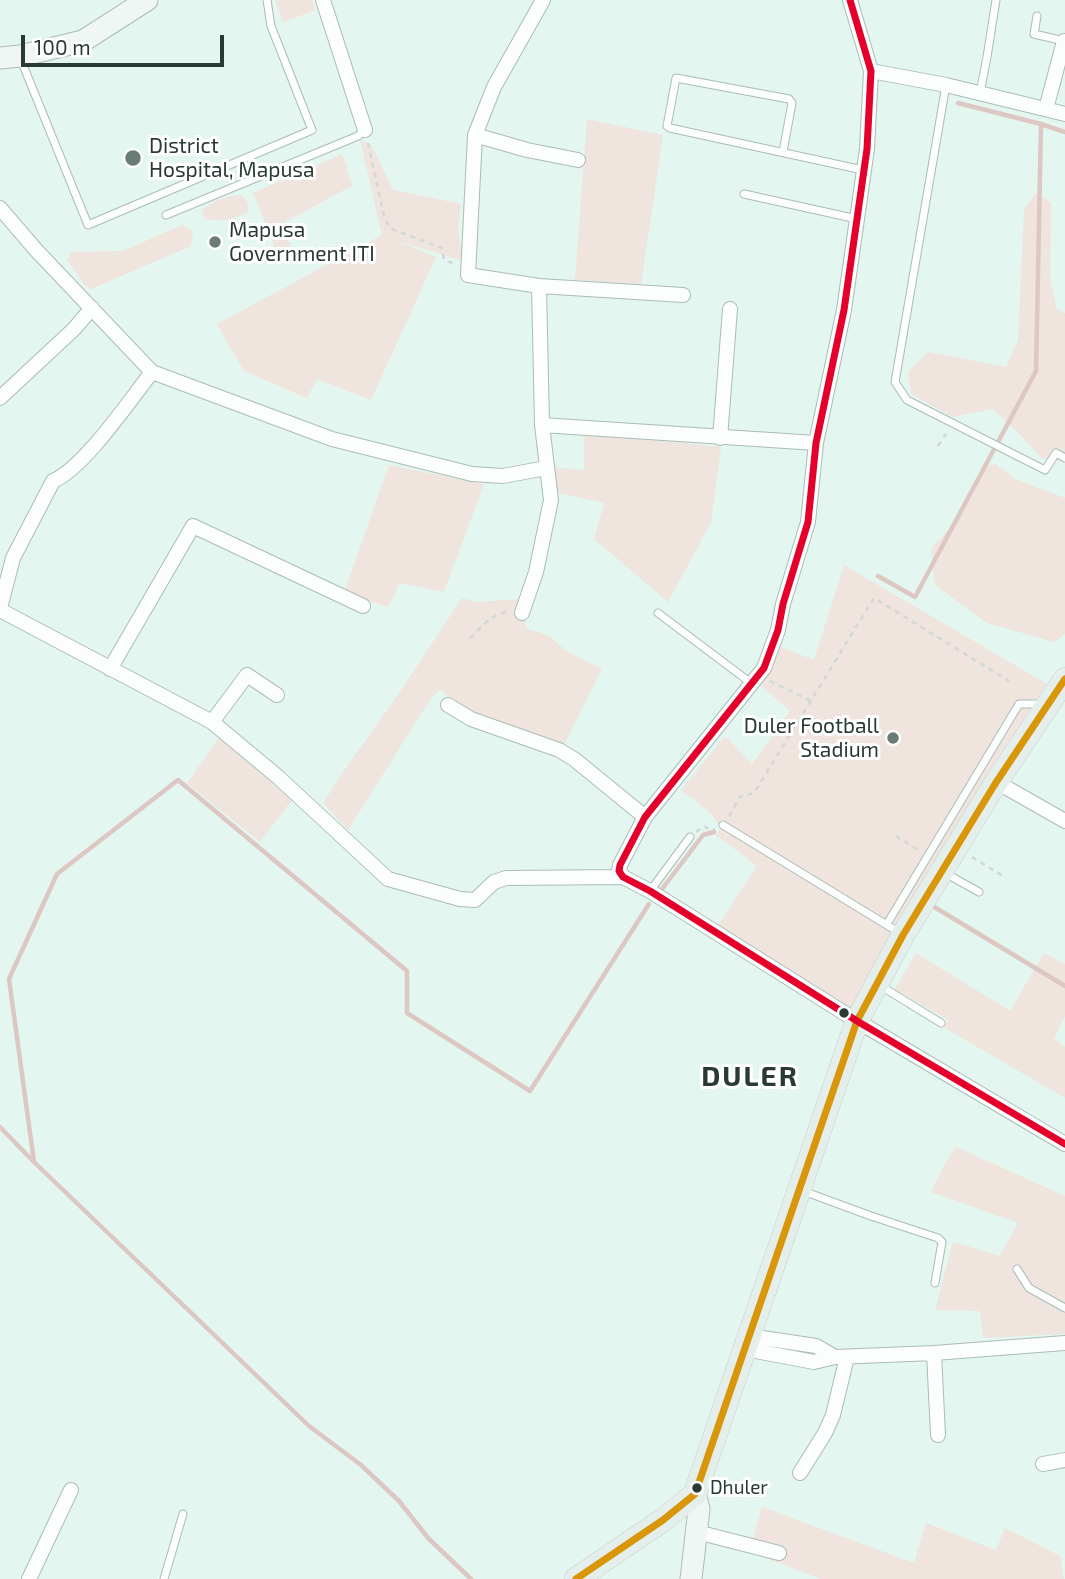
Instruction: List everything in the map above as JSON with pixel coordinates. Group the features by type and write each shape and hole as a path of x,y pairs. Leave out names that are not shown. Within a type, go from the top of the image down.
{"main road":[{"path":"10,57 83,41 148,0"},
{"path":"576,1579 663,1520 695,1494 858,1021 877,984 895,930 1065,680"},
{"path":"691,1579 699,1508 695,1494"}],"street":[{"path":"323,0 365,130"},
{"path":"543,0 494,87 475,135 468,275 539,286 683,295"},
{"path":"623,877 619,871 620,865 645,817 764,668 778,629 808,522 816,443 844,310 867,149 871,71 850,0"},
{"path":"1045,109 1065,39"},
{"path":"871,71 946,85 1045,109 1064,110"},
{"path":"475,135 527,150 578,160"},
{"path":"0,208 36,250 152,372 331,439 472,474 503,476 546,468"},
{"path":"522,612 536,572 551,500 542,425 539,286"},
{"path":"0,397 92,309"},
{"path":"720,438 730,309"},
{"path":"152,372 93,447 62,477 53,481 6,555 0,609 212,722 278,777 388,879 460,899 475,900 494,882 506,878 623,877 650,891 858,1021 1064,1142"},
{"path":"542,425 816,443"},
{"path":"110,668 193,526 363,606"},
{"path":"212,722 247,674 277,695"},
{"path":"449,705 471,719 559,750 574,759 645,817"},
{"path":"995,784 1065,821"},
{"path":"747,1342 816,1346 841,1357 1065,1343"},
{"path":"934,1353 938,1436"},
{"path":"800,1473 833,1415 841,1357"},
{"path":"1043,1464 1065,1460"},
{"path":"29,1579 71,1490"},
{"path":"697,1532 779,1553"}],"lane":[{"path":"10,57 88,225 312,130 271,26 267,0"},
{"path":"980,93 996,0"},
{"path":"1037,16 1034,34 1065,39"},
{"path":"783,152 792,103 789,99 676,78 667,125 670,128 864,170"},
{"path":"946,85 895,382 907,400 1045,470 1056,453 1065,458"},
{"path":"166,215 365,130"},
{"path":"744,194 858,219"},
{"path":"658,613 751,683"},
{"path":"723,825 895,930 928,856 1019,704 1036,704 1046,708"},
{"path":"650,891 690,837"},
{"path":"952,877 979,892"},
{"path":"877,984 941,1023"},
{"path":"799,1190 938,1238 942,1242 935,1283"},
{"path":"1017,1269 1029,1288 1065,1308"},
{"path":"164,1579 183,1514"}],"path":[{"path":"365,130 385,220 392,229 442,248 444,260 468,268"},
{"path":"938,446 952,423"},
{"path":"690,837 705,826 709,829 720,829 740,797 754,793 874,598 1009,681"},
{"path":"470,638 490,619 505,612 522,612"},
{"path":"764,668 764,678 811,701"},
{"path":"897,836 928,856"},
{"path":"966,854 1003,876"}],"shaded area":[{"path":"275,0 312,0 316,10 283,22"},
{"path":"587,119 663,135 641,284 575,280"},
{"path":"360,140 371,144 393,190 461,204 458,230 463,261 395,240 436,257 371,400 317,379 307,398 244,371 217,324 382,235"},
{"path":"342,154 352,186 283,223 291,247 277,253 253,193"},
{"path":"1036,193 1051,203 1050,280 1057,309 1065,313 1065,462 1041,458 1015,429 992,409 952,417 911,394 908,372 928,352 1006,367 1018,340 1024,209"},
{"path":"241,195 247,201 249,211 228,219 205,219 201,210 210,204 230,196"},
{"path":"182,225 193,231 191,246 91,289 84,284 67,260 71,252 123,251"},
{"path":"584,433 721,447 711,522 668,602 594,539 604,503 558,493 551,467 584,470"},
{"path":"996,464 1015,479 1065,498 1065,634 1054,642 987,623 935,585 931,549 961,516 982,467"},
{"path":"389,465 484,484 444,592 400,583 388,607 345,590"},
{"name":"Duler Football Stadium","path":"844,565 1047,684 890,942 852,1012 717,927 757,866 716,835 720,829 713,815 681,790 725,736 752,764 790,711 761,686 778,646 814,660"},
{"path":"462,598 477,602 519,599 527,629 548,635 565,650 602,669 563,747 472,713 440,690 431,698 348,830 323,803"},
{"path":"219,738 292,800 260,842 187,783"},
{"path":"916,953 1010,1011 1044,953 1065,964 1065,1016 1054,1039 1065,1047 1065,1098 943,1027 948,1020 895,989"},
{"path":"956,1147 1065,1196 1065,1334 983,1338 980,1311 935,1310 953,1242 1000,1256 1018,1223 931,1192"},
{"path":"762,1507 914,1563 926,1523 996,1550 1005,1528 1060,1556 1064,1579 821,1579 749,1552"}],"waterway":[{"path":"958,103 1041,124"},
{"path":"878,576 915,597 1036,371 1041,124 1065,132"},
{"path":"471,1579 428,1538 399,1501 361,1465 309,1426 34,1162 9,979 57,874 178,780 407,971 407,1013 530,1091 649,904"},
{"path":"662,889 703,835 714,832"},
{"path":"931,905 1065,986"},
{"path":"0,1127 34,1162"}],"transit line":[{"path":"850,0 871,71 867,149 844,310 816,443 808,522 783,604 778,630 764,668 645,817 619,871 623,877 650,891 857,1021 1065,1144"},
{"path":"576,1579 663,1520 695,1494 857,1021 903,935 995,784 1065,679"}],"place":[{"name":"District Hospital, Mapusa","path":"133,158"},
{"name":"Mapusa Government ITI","path":"215,242"},
{"name":"Duler Football Stadium","path":"893,738"},
{"name":"Dhuler","path":"697,1488"}],"district":[{"name":"DULER","path":"750,1077"}]}
